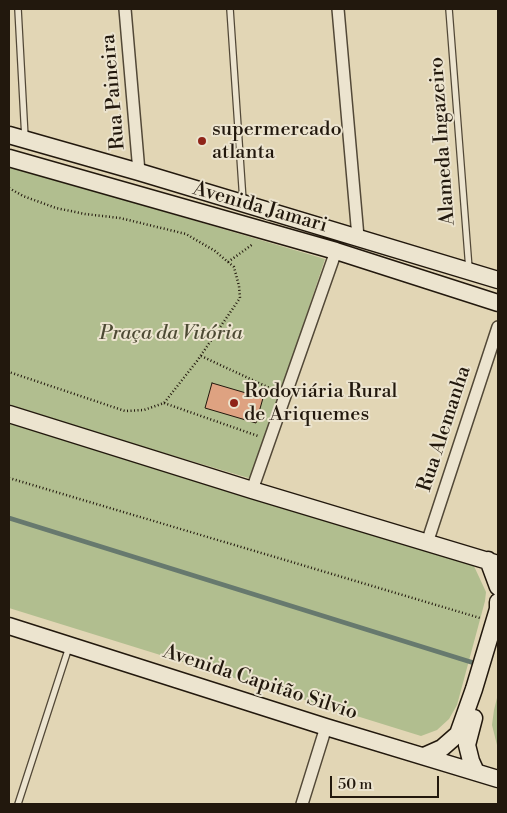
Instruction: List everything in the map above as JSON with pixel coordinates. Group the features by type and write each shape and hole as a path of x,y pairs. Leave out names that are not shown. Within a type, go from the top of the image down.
{"main road":[{"name":"Avenida Jamari","path":"9,135 498,280"},
{"path":"33,142 34,166"},
{"name":"Avenida Jamari","path":"9,158 336,251 498,303"},
{"path":"469,294 473,273"},
{"path":"9,414 252,490 493,562 498,587"},
{"path":"476,772 467,745 496,628 498,602"},
{"name":"Avenida Capitão Silvio","path":"9,626 326,727 498,779"},
{"path":"424,756 442,748 458,734 496,628"}],"street":[{"name":"Rua Paineira","path":"125,9 139,172"},
{"path":"338,9 358,237"},
{"path":"252,490 336,251"},
{"name":"Rua Alemanha","path":"427,543 498,327"},
{"path":"302,804 326,727"}],"lane":[{"path":"18,9 33,142"},
{"path":"230,9 243,203"},
{"name":"Alameda Ingazeiro","path":"449,9 473,273"},
{"path":"18,804 70,645"}],"path":[{"path":"9,188 23,196 56,208 120,218 186,234 215,251 234,267 240,298 201,356 164,402 144,410 125,410 9,372"},
{"path":"228,262 269,232"},
{"path":"201,356 285,394"},
{"path":"164,402 269,440"},
{"path":"9,478 496,628"}],"green space":[{"name":"Praça da Vitória","path":"9,166 325,259 252,479 9,407"},
{"path":"9,422 473,564 486,592 485,601 457,705 449,719 437,730 421,736 9,608"},
{"path":"498,694 498,749 492,725"}],"building":[{"name":"Rodoviária Rural de Ariquemes","path":"212,383 263,398 256,423 205,408"}],"waterway":[{"path":"9,518 474,663"}],"place":[{"name":"supermercado atlanta","path":"202,141"},
{"name":"Rodoviária Rural de Ariquemes","path":"234,403"}]}
